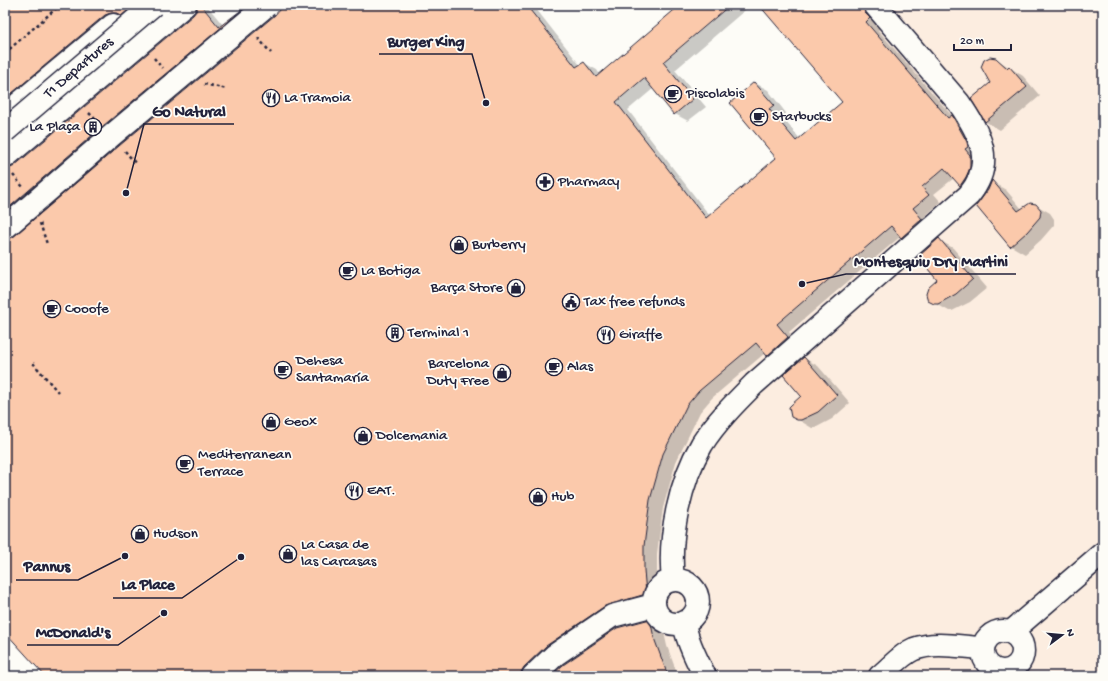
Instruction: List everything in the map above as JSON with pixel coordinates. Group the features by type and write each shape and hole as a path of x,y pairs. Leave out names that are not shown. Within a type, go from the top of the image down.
{"main road":[{"path":"5,115 137,5"},
{"name":"T1 Departures","path":"5,131 153,5"},
{"path":"8,164 185,5"},
{"path":"5,228 111,136 267,5"},
{"path":"673,580 672,567 675,518 685,481 702,445 721,418 754,384 969,195 977,186 982,173 982,145 968,116 959,103 875,5"},
{"path":"1011,632 1103,553"},
{"path":"673,580 682,580 687,582 693,588 698,602 695,612 690,618 684,622 676,624 668,622 660,617 656,612 654,605 656,591 663,584 673,580"},
{"path":"533,676 554,655 612,616 654,605"},
{"path":"684,622 685,630 705,676"},
{"path":"1005,630 1011,632 1017,636 1021,642 1023,650 1017,672 994,669 988,665 984,659 982,648 984,642 993,633 1005,630"},
{"path":"880,676 914,649 939,645 982,648"}],"path":[{"path":"5,53 60,5"},
{"path":"8,164 25,189"},
{"path":"33,363 58,392"}],"shaded area":[{"path":"852,5 1103,5 1103,676 659,676 618,522 671,414 928,195 922,187 970,145"}],"building":[{"path":"5,5 134,5 121,16 117,13 105,15 5,99"},
{"path":"197,5 201,5 219,27 248,5 103,126 5,211 5,169 13,167 193,15 197,10"},
{"name":"Terminal 1","path":"279,5 526,5 576,67 584,62 596,77 680,5 730,5 663,62 693,99 674,115 644,78 616,102 706,218 776,158 730,103 754,82 774,105 769,109 796,141 842,102 759,5 863,5 865,13 870,18 866,22 948,118 952,115 967,142 968,147 965,149 970,155 970,168 960,186 944,168 922,187 929,195 913,208 922,219 901,238 891,226 777,324 788,337 767,356 756,343 699,391 687,405 663,454 650,500 644,546 646,594 605,606 546,646 524,667 521,672 521,676 45,676 5,632 5,240 13,237 275,15 279,10"},
{"path":"990,57 996,58 1007,68 1009,66 1027,87 985,122 971,99 990,83 981,67 984,60"},
{"path":"992,180 1018,211 1030,203 1036,204 1041,210 1040,217 1027,232 1010,247 976,206 988,190"},
{"path":"939,238 973,279 956,294 938,304 934,304 928,301 926,294 928,288 937,280 918,257"},
{"path":"804,357 837,395 818,412 801,420 797,420 791,417 789,407 801,396 783,375"},
{"path":"650,619 654,638 668,676 551,676 563,665 617,628"}],"place":[{"name":"Piscolabis","path":"673,94"},
{"name":"La Tramoia","path":"271,98"},
{"name":"Burger King","path":"486,103"},
{"name":"Starbucks","path":"759,117"},
{"name":"La Plaça","path":"93,127"},
{"name":"Pharmacy","path":"545,182"},
{"name":"Go Natural","path":"126,193"},
{"name":"Burberry","path":"459,245"},
{"name":"La Botiga","path":"348,271"},
{"name":"Montesquiu Dry Martini","path":"802,284"},
{"name":"Barça Store","path":"516,288"},
{"name":"Tax free refunds","path":"571,302"},
{"name":"Cooofe","path":"52,309"},
{"name":"Terminal 1","path":"395,333"},
{"name":"Giraffe","path":"606,335"},
{"name":"Alas","path":"554,367"},
{"name":"Dehesa Santamaría","path":"283,370"},
{"name":"Barcelona Duty Free","path":"502,373"},
{"name":"Geox","path":"271,422"},
{"name":"Dolcemania","path":"363,436"},
{"name":"Mediterranean Terrace","path":"185,464"},
{"name":"EAT.","path":"354,491"},
{"name":"Hub","path":"538,497"},
{"name":"Hudson","path":"140,534"},
{"name":"La Casa de las Carcasas","path":"288,554"},
{"name":"Pannus","path":"125,556"},
{"name":"La Place","path":"241,557"},
{"name":"McDonald's","path":"164,613"}]}
